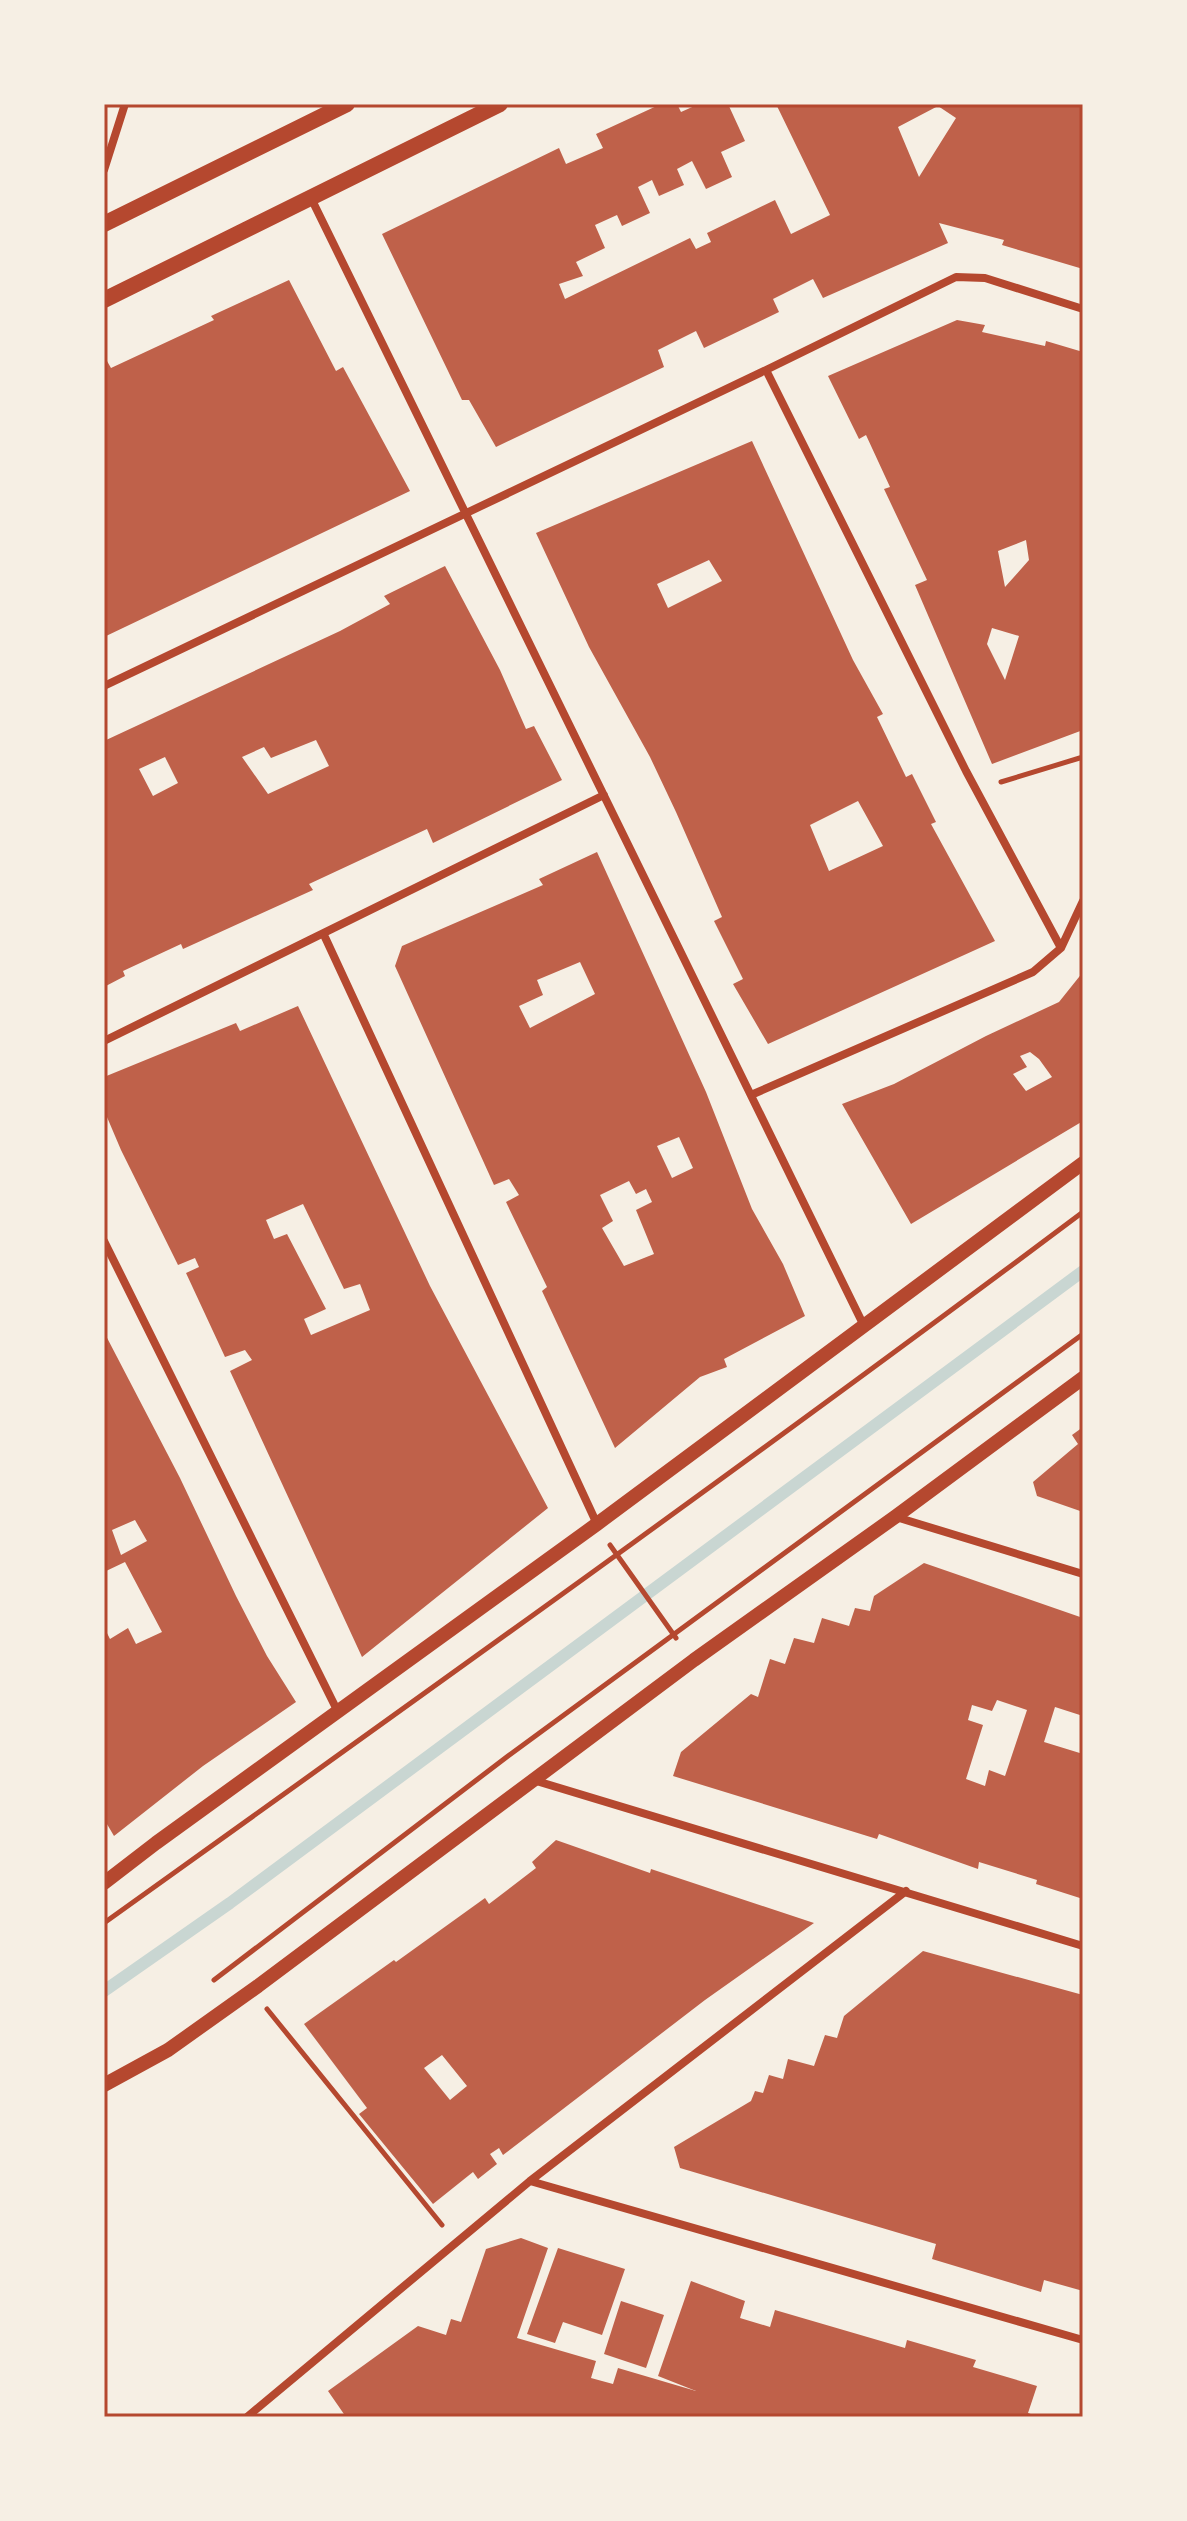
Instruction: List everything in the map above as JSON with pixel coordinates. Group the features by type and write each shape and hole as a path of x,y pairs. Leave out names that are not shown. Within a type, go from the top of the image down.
{"main road":[{"path":"104,224 347,104"},
{"path":"104,300 500,104"}],"street":[{"path":"104,170 125,104"},
{"path":"311,198 865,1326"},
{"path":"104,686 956,277 985,278 1083,309"},
{"path":"766,370 966,771 1061,948"},
{"path":"104,1041 604,795"},
{"path":"751,1095 1033,972 1061,948 1083,901"},
{"path":"324,935 597,1524"},
{"path":"104,1883 597,1524 1083,1163"},
{"path":"104,1241 338,1713"},
{"path":"104,2085 168,2050 694,1660 1083,1378"},
{"path":"895,1517 1083,1574"},
{"path":"532,1780 1083,1946"},
{"path":"247,2417 530,2181 906,1891"},
{"path":"530,2181 1083,2340"}],"path":[{"path":"966,771 1004,783 1083,757"},
{"path":"104,1923 359,1743 885,1361 1083,1212"},
{"path":"209,1984 508,1756 1083,1334"},
{"path":"623,1564 667,1624"},
{"path":"251,1990 455,2241"}],"building":[{"path":"661,104 677,104 681,112 699,104 728,104 745,141 721,152 732,177 706,189 692,161 677,169 684,185 659,196 652,180 638,187 650,213 622,226 617,215 595,225 605,248 576,262 583,276 559,284 565,299 690,238 696,249 711,242 707,233 775,200 791,234 830,215 776,104 1083,104 1083,269 1002,245 1004,240 939,223 948,243 823,298 813,279 773,299 779,312 704,348 696,331 658,350 664,367 496,447 469,400 462,400 382,234 559,148 566,164 603,148 596,134","holes":["938,106 956,118 919,177 898,127"]},
{"path":"289,280 336,371 343,367 410,491 104,637 104,363 107,361 111,368 214,320 211,316"},
{"path":"957,320 985,325 982,332 1045,346 1046,341 1083,352 1083,730 992,764 915,585 927,580 884,489 890,487 866,435 859,439 828,376","holes":["1026,540 1029,560 1005,587 998,551","992,628 1019,636 1005,680 987,644"]},
{"path":"752,441 853,660 883,714 877,717 906,777 912,774 936,822 931,824 995,941 768,1044 733,984 743,979 714,921 722,917 676,812 650,757 589,647 536,533","holes":["709,560 722,581 668,608 657,584","858,801 883,846 829,871 810,825"]},
{"path":"445,566 500,670 526,729 534,726 562,780 433,843 427,829 309,884 313,890 183,949 181,944 123,971 125,976 104,987 104,741 340,631 390,604 384,596","holes":["316,740 329,766 268,794 242,757 264,747 271,758","165,757 178,783 153,796 139,769"]},
{"path":"597,852 706,1092 752,1209 783,1264 805,1316 724,1359 727,1367 700,1377 615,1448 542,1291 547,1287 506,1202 519,1195 509,1179 494,1185 395,966 402,946 543,885 539,879","holes":["580,962 595,994 530,1028 519,1006 543,995 537,980","679,1137 693,1168 672,1178 657,1146","629,1181 636,1194 646,1189 652,1202 636,1210 654,1254 624,1266 602,1228 613,1221 600,1195"]},
{"path":"1083,972 1083,1121 911,1224 842,1104 894,1084 1059,1002","holes":["1030,1052 1052,1077 1026,1091 1013,1074 1027,1067 1020,1056"]},
{"path":"298,1006 430,1286 548,1508 362,1657 230,1371 252,1360 245,1350 225,1357 186,1273 199,1267 195,1258 178,1265 104,1110 104,1077 236,1023 240,1031","holes":["303,1204 344,1289 360,1284 370,1310 311,1335 304,1319 326,1309 287,1234 274,1239 266,1220"]},
{"path":"104,1332 267,1656 296,1702 203,1766 114,1836 104,1819 104,1627 110,1639 128,1628 136,1644 162,1632 125,1562 104,1572","holes":["135,1520 147,1541 121,1555 112,1530"]},
{"path":"1083,1427 1083,1512 1037,1496 1033,1482 1078,1444 1072,1435"},
{"path":"924,1563 1083,1618 1083,1716 1055,1707 1044,1742 1083,1754 1083,1899 1036,1884 1037,1880 979,1862 978,1869 879,1834 877,1839 673,1776 681,1752 751,1694 758,1697 770,1659 785,1664 794,1638 814,1643 822,1618 849,1626 855,1608 870,1611 874,1596","holes":["997,1700 1027,1710 1005,1776 989,1770 985,1786 966,1779 983,1725 968,1720 972,1705 992,1711"]},
{"path":"556,1840 650,1873 651,1869 814,1923 705,2000 503,2155 499,2148 490,2154 497,2164 478,2179 473,2172 433,2204 359,2114 367,2108 304,2024 485,1898 489,1904 536,1868 532,1862","holes":["442,2055 467,2086 450,2100 424,2068"]},
{"path":"923,1951 1083,1995 1083,2291 1044,2280 1041,2292 932,2259 936,2244 680,2168 674,2147 751,2101 755,2091 763,2093 769,2075 783,2079 788,2059 814,2066 825,2035 837,2038 844,2016"},
{"path":"521,2238 548,2248 517,2338 596,2361 591,2378 613,2384 618,2368 696,2391 658,2376 691,2281 745,2301 740,2318 770,2327 775,2310 905,2348 907,2340 976,2360 973,2367 1037,2386 1028,2413 1039,2417 346,2417 328,2391 418,2326 446,2335 451,2319 461,2322 486,2249"},
{"path":"558,2248 625,2269 602,2335 563,2322 555,2343 527,2334"},
{"path":"621,2301 664,2315 646,2368 604,2354"}],"waterway":[{"path":"104,1991 230,1903 1083,1271"}]}
